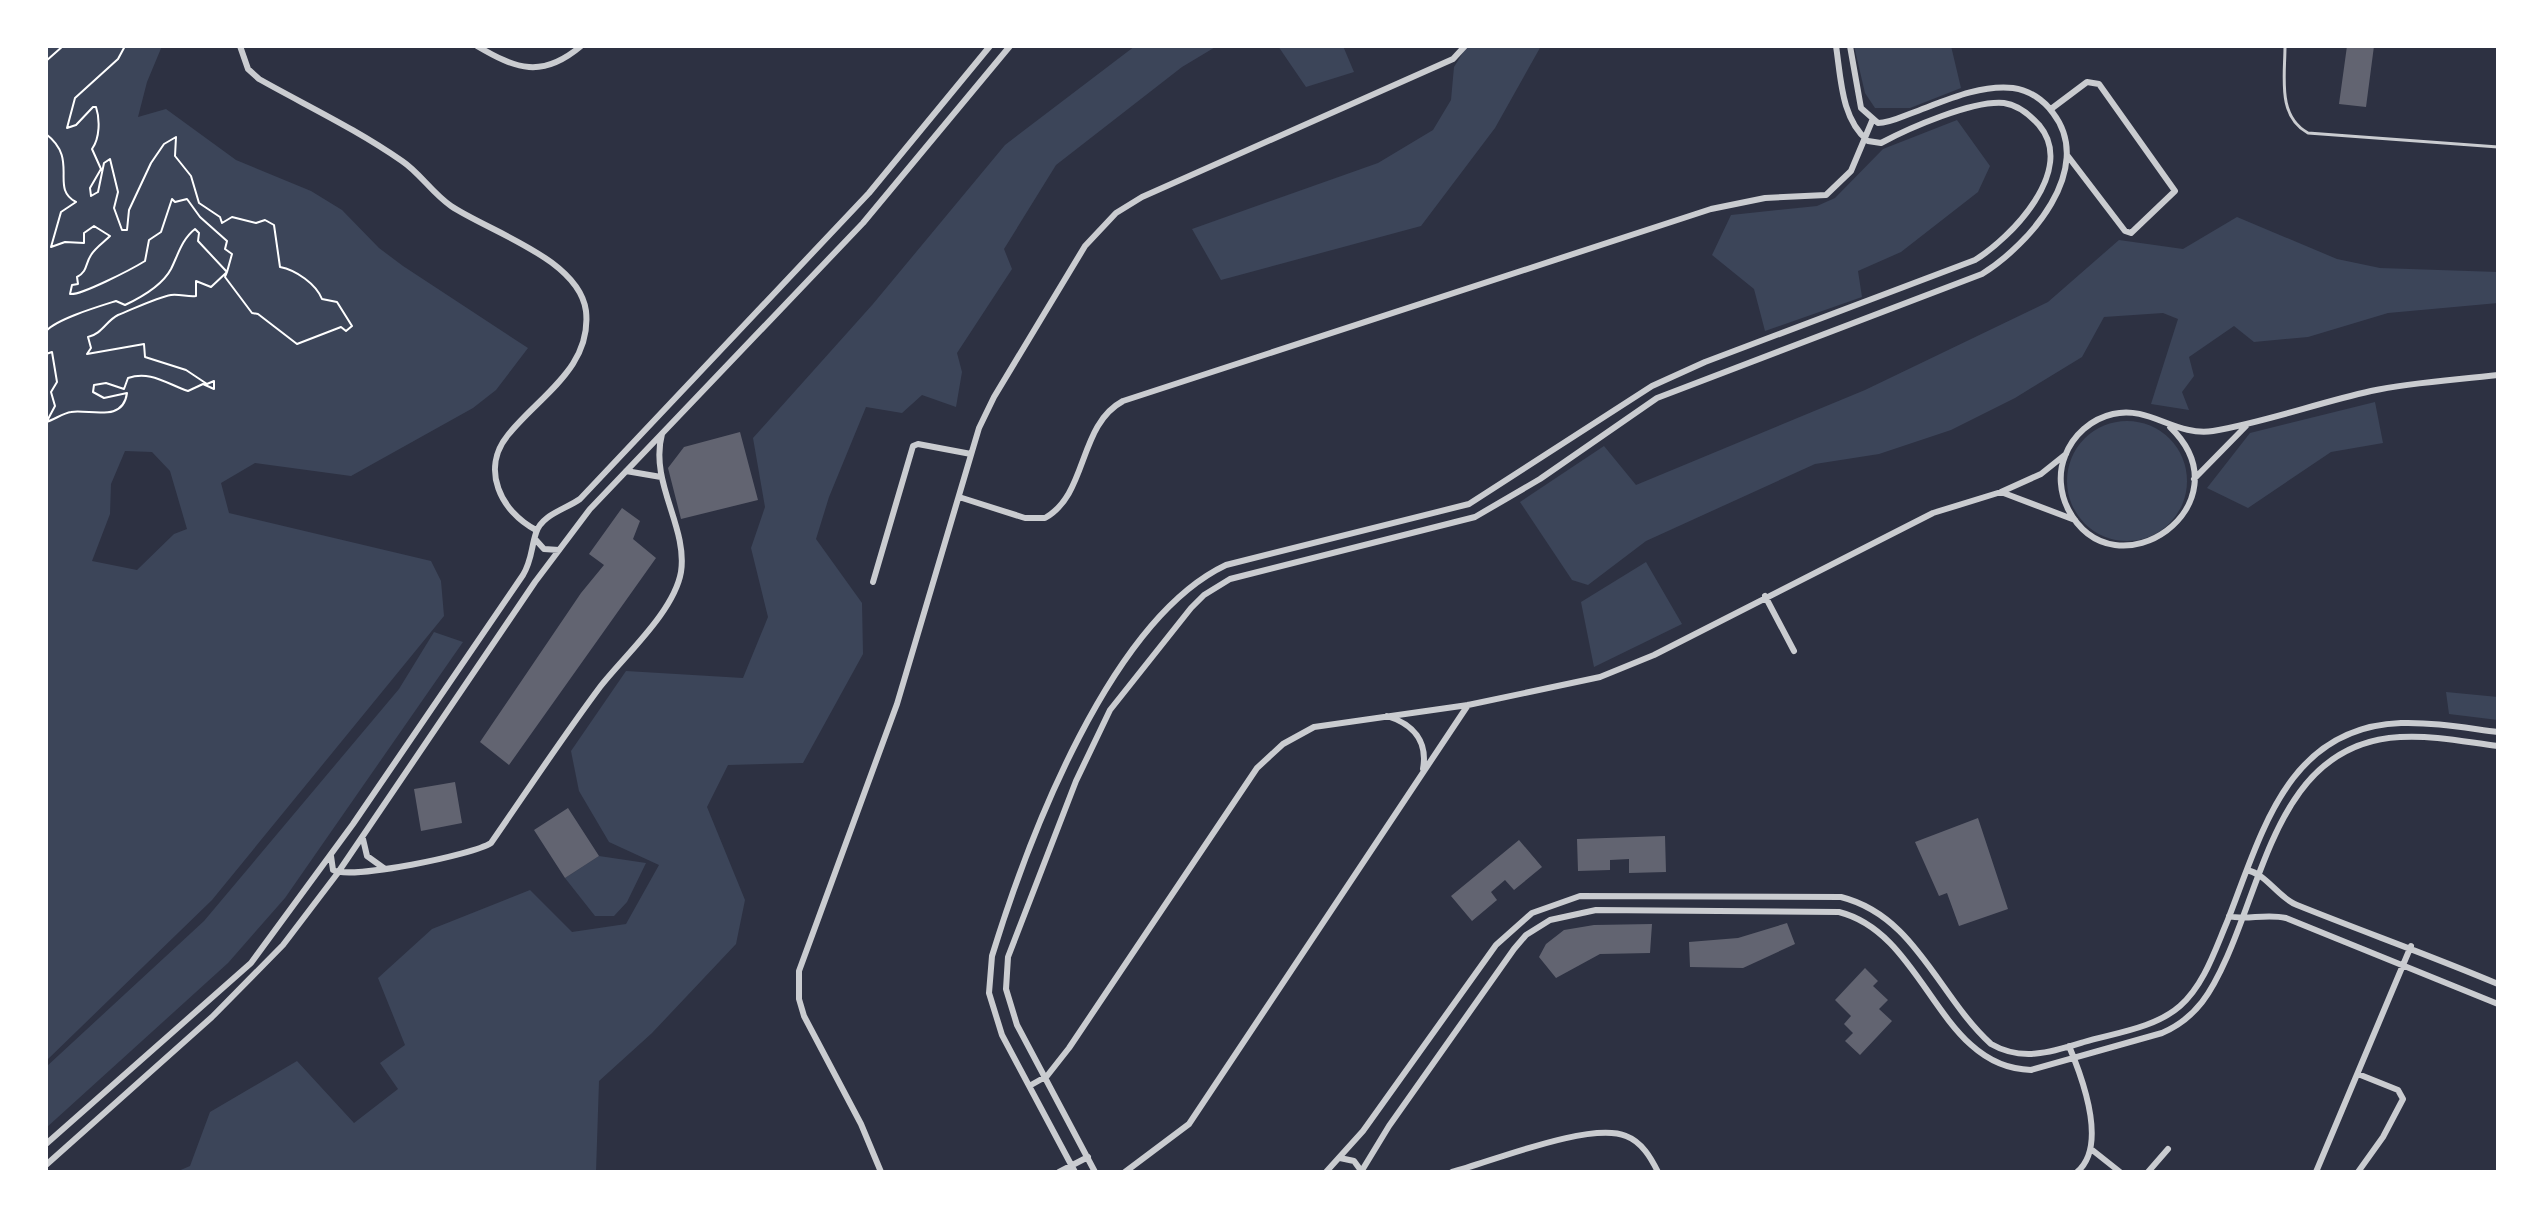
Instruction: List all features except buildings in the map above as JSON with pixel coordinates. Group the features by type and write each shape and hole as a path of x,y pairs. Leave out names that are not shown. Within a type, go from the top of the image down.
{"street":[{"path":"240,46 248,69 259,79 347,124 405,163 432,192 453,207 562,270 580,292 586,321 581,349 569,372 507,435 494,465 496,488 502,500 536,530"},
{"path":"477,46 511,66 533,68 561,60 581,46"},
{"path":"46,1144 251,963 334,849 523,575 531,562 536,530 547,518 580,499 810,259 869,193 990,46"},
{"path":"46,1165 255,976 337,874 559,550 662,432 863,223 1010,46"},
{"path":"881,1172 861,1124 804,1016 799,999 799,971 897,704 971,454 994,397 1085,246 1116,213 1142,197 1453,59 1465,46"},
{"path":"1073,1169 997,1022 989,993 989,975 997,939 1085,721 1106,687 1179,598 1211,572 1226,565 1469,504 1652,386 1705,362 1975,260 1995,245 2041,190 2049,168 2049,146 2042,129 2023,110 2007,103 1983,105 1881,143 1863,137 1845,102 1836,46"},
{"path":"1095,1172 1047,1076 1017,1025 1009,1001 1006,974 1013,942 1100,727 1119,695 1191,608 1219,585 1475,517 1540,479 1657,398 1982,274 2013,249 2046,210 2061,183 2067,155 2063,129 2051,109 2028,92 2002,87 1975,92 1884,123 1872,121 1858,99 1850,46"},
{"path":"2051,109 2087,82 2099,84 2175,191 2131,233 2125,231 2067,155"},
{"path":"959,497 1025,518 1045,518 1066,498 1103,414 1123,401 1711,209 1765,198 1826,195 1851,171 1872,121"},
{"path":"2194,479 2246,426 2372,391 2498,375"},
{"path":"1031,1085 1047,1076 1109,992 1270,754 1314,727 1468,705 1600,677 1654,655 1933,513 2001,492 2041,474 2066,454 2081,431 2118,413 2145,414 2170,427 2211,431 2241,424 2246,426"},
{"path":"2001,492 2075,520 2108,543 2149,542 2172,528 2181,518 2193,493 2191,456 2170,427"},
{"path":"334,849 330,866 337,874 359,875 473,852 491,843 602,685 639,642 680,576 682,560 661,477 658,452 662,432"},
{"path":"873,582 913,446 918,444 971,454"},
{"path":"2066,454 2061,484 2065,503 2075,520"},
{"path":"626,471 661,477"},
{"path":"535,539 544,549 559,550"},
{"path":"1765,596 1794,651"},
{"path":"1125,1172 1189,1124 1468,705"},
{"path":"1383,715 1403,722 1420,738 1425,754 1421,775"},
{"path":"1326,1172 1340,1158 1496,945 1532,913 1580,896 1841,897 1856,901 1892,921 1991,1044 2021,1055 2069,1046 2156,1020 2180,1006 2199,984 2289,780 2299,768 2340,736 2400,723 2498,732"},
{"path":"1340,1158 1354,1161 1362,1172 1495,970 1526,935 1540,925 1583,911 1839,912 1851,915 1881,931 1959,1032 1986,1058 2010,1068 2031,1070 2162,1033 2190,1017 2211,991 2300,788 2346,749 2400,737 2498,746"},
{"path":"1049,805 1064,811"},
{"path":"365,832 362,842 367,856 385,869"},
{"path":"2247,870 2260,875 2293,904 2411,946 2498,984"},
{"path":"294,903 307,900 308,913"},
{"path":"2229,916 2244,918 2258,914 2286,918 2498,1004"},
{"path":"2316,1172 2411,946"},
{"path":"2069,1046 2089,1117 2091,1149 2077,1172"},
{"path":"2358,1074 2398,1090 2403,1099 2383,1137 2358,1172"},
{"path":"1452,1172 1505,1154 1616,1132 1641,1145 1658,1172"},
{"path":"2091,1149 2120,1172"},
{"path":"2148,1172 2168,1149"},
{"path":"1059,1172 1073,1169 1088,1157"}],"lane":[{"path":"2285,46 2287,108 2290,119 2308,133 2498,147"}],"path":[{"path":"46,61 63,46"},
{"path":"46,134 65,156 61,181 67,197 76,202 61,212 51,247 65,242 84,243 84,233 94,226 110,236 101,248 91,254 87,267 77,277 78,284 72,285 70,294 82,295 97,283 107,282 145,261 149,240 161,232 172,199 175,202 187,199 200,217 227,241 225,249 232,254 225,277 252,313 258,314 297,344 328,329 341,327 346,331 352,326 337,302 322,299 316,286 290,269 280,267 274,225 265,220 256,223 232,217 222,223 220,217 199,203 191,176 175,156 176,137 164,144 151,163 129,210 127,230 122,230 114,208 118,192 110,159 104,163 98,192 91,196 90,188 101,169 92,149 97,142 99,117 96,107 76,125 67,128 73,102 107,65 118,59 125,46"},
{"path":"46,331 61,318 78,317 116,301 125,305 157,286 171,268 187,236 195,229 202,248 227,272"},
{"path":"46,422 68,412 96,415 112,411 124,402 127,393 104,398 93,392 94,385 106,383 124,389 128,378 136,375 159,377 188,391 203,384 214,389 214,381 207,384 186,370 145,357 144,344 87,354 91,348 88,337 100,332 116,316 129,314 152,301 178,295 192,298 196,296 196,281 211,287 227,272"},
{"path":"46,354 52,352 57,382 51,392 55,406 46,422"}],"shaded area":[{"path":"46,46 162,46 147,82 138,117 166,109 236,160 311,191 342,210 379,248 403,266 528,348 496,390 473,408 351,476 255,463 221,483 229,513 431,561 441,581 444,616 212,900 46,1061","holes":["125,451 152,452 170,471 187,529 174,534 137,570 92,561 110,514 111,484"]},
{"path":"1135,46 1217,46 1182,67 1056,165 1004,249 1012,269 957,353 962,372 956,407 922,395 902,413 866,407 829,497 816,539 862,603 863,654 803,763 728,765 707,807 745,900 736,944 652,1033 599,1081 596,1172 176,1172 190,1166 210,1112 297,1061 354,1123 398,1089 380,1063 405,1045 378,978 432,929 530,890 572,932 626,924 659,865 609,842 579,791 571,751 626,671 743,678 768,617 751,548 765,507 753,438 873,304 1005,145"},
{"path":"1278,46 1343,46 1354,72 1306,87"},
{"path":"1467,46 1541,46 1495,128 1421,226 1221,280 1192,229 1378,163 1433,130 1451,100 1454,67"},
{"path":"1854,46 1951,46 1961,88 1910,108 1875,108 1865,93"},
{"path":"1957,120 1990,166 1978,192 1901,252 1858,271 1862,297 1765,331 1754,289 1712,255 1731,215 1817,206 1835,198 1883,149"},
{"path":"2237,217 2337,259 2380,268 2498,272 2498,303 2388,313 2308,337 2254,342 2234,326 2189,357 2194,376 2182,392 2189,410 2151,404 2178,319 2163,313 2104,317 2082,357 2015,398 1951,430 1879,454 1815,464 1646,541 1588,585 1572,580 1520,502 1604,446 1636,485 1865,390 2048,302 2119,240 2183,249"},
{"path":"2375,402 2383,443 2331,452 2248,508 2207,488 2250,433"},
{"path":"2127,421 2150,425 2170,438 2183,458 2187,481 2183,504 2170,524 2150,537 2127,541 2104,537 2084,524 2071,504 2067,481 2071,458 2084,438 2104,425"},
{"path":"1646,562 1682,624 1594,667 1581,602"},
{"path":"434,632 463,642 285,898 228,963 46,1128 46,1067 204,921 399,689"},
{"path":"2446,692 2498,697 2498,720 2449,714"},
{"path":"599,856 646,863 627,902 614,916 595,916 565,878"}]}
